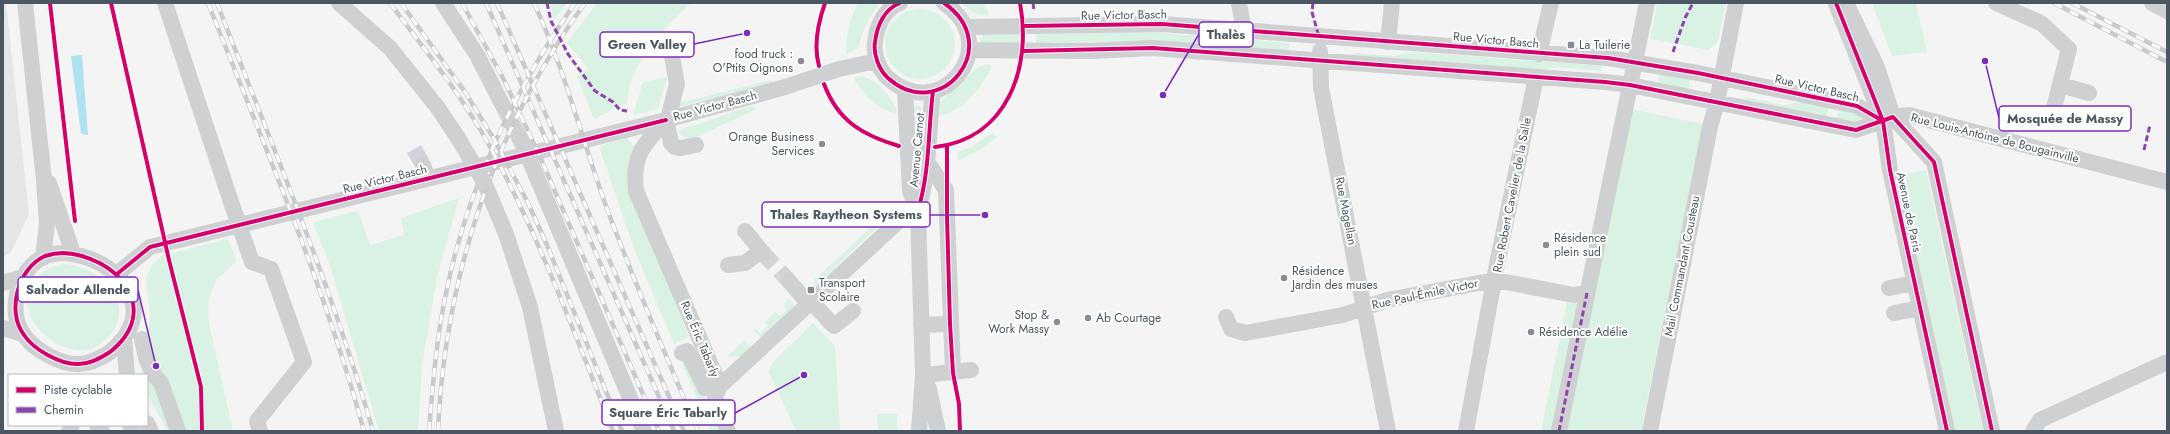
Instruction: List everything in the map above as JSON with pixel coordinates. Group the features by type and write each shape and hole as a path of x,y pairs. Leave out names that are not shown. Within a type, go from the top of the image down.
{"street":[{"path":"25,3 43,167 47,224 43,258"},
{"path":"165,3 252,262 271,269 304,362 257,421 260,431"},
{"path":"339,3 390,48 438,108 484,182 506,234 530,307 556,431"},
{"path":"443,3 477,55 522,143 644,431"},
{"path":"895,5 877,29 874,46 877,61 884,75 905,90 921,92 932,91 946,86 958,76 966,63 969,50 967,27 954,10 944,3"},
{"path":"1239,3 1244,31"},
{"path":"1388,42 1392,3"},
{"path":"1539,54 1551,3"},
{"path":"1559,431 1647,3"},
{"path":"1722,77 1736,3"},
{"name":"Avenue de Paris","path":"1836,3 1888,119 1934,162 1992,431"},
{"name":"Avenue de Paris","path":"1846,3 1877,67 1888,119 1890,170 1947,431"},
{"path":"1996,3 2042,22 2070,49 2052,116"},
{"path":"2152,3 2167,11"},
{"name":"Rue Victor Basch","path":"967,27 1162,24 1635,61 1722,77 1857,106 1888,119"},
{"name":"Rue Magellan","path":"1319,37 1321,88 1388,431"},
{"path":"670,44 677,84 667,119 671,143 675,147 681,148 696,145"},
{"path":"969,50 1091,51 1153,48 1536,76 1630,85 1856,130 1888,119"},
{"name":"Rue Victor Basch","path":"117,274 150,247 426,172 667,119 785,87 839,69 877,61"},
{"name":"Rue Robert Cavelier de la Salle","path":"1466,431 1536,76"},
{"name":"Mail Commandant Cousteau","path":"1650,431 1710,127 1718,102 1722,77"},
{"path":"2061,84 2088,93"},
{"name":"Avenue Carnot","path":"905,90 910,191 918,211"},
{"name":"Avenue Carnot","path":"919,431 923,376 918,211 925,187 928,163 932,91"},
{"name":"Rue Louis-Antoine de Bougainville","path":"1888,119 1909,115 2167,182"},
{"name":"Rue Éric Tabarly","path":"667,119 645,144 638,156 635,174 636,191 720,386 902,218 918,211"},
{"path":"928,163 946,190 953,373"},
{"path":"43,167 73,253"},
{"path":"728,265 745,263 762,252 745,231"},
{"path":"73,367 103,357 124,339 131,322 133,310 129,291 124,281 102,263 73,253 53,254 43,258 23,277 15,304 17,318 23,334 42,352 73,367 89,374"},
{"path":"3,283 23,277"},
{"name":"Rue Paul-Émile Victor","path":"1226,318 1231,329 1245,333 1343,315 1387,300 1495,280 1574,295 1587,293"},
{"path":"789,281 833,324 853,311"},
{"path":"1889,288 1914,284"},
{"path":"1894,313 1919,308"},
{"path":"921,325 950,324"},
{"path":"3,328 23,334"},
{"path":"124,339 127,374"},
{"path":"142,339 146,358 154,375 166,383 178,431"},
{"path":"682,353 687,351 705,388 720,386"},
{"path":"2033,431 2040,420 2167,362"},
{"path":"923,376 970,370"},
{"name":"Avenue Carnot","path":"923,376 930,389 938,431"},
{"path":"720,386 715,397 728,431"}],"shaded area":[{"path":"3,3 6,3 29,214 11,252 3,257"}],"green space":[{"path":"550,3 567,3 554,20"},
{"path":"597,3 691,3 666,28 643,57 632,78 627,103 594,119 577,76 588,68 567,43"},
{"path":"858,3 879,3 865,26 858,48 846,55 849,28 852,16"},
{"path":"962,3 982,3 989,13 986,16 972,12"},
{"path":"1657,3 1726,3 1718,41 1709,50 1650,39"},
{"path":"1872,3 1916,3 1927,52 1892,56"},
{"path":"913,9 927,9 940,15 949,24 953,30 955,44 953,58 945,69 934,77 927,79 913,79 906,77 895,69 887,58 885,51 885,37 887,30 895,19 906,11"},
{"path":"1149,32 1289,43 1289,51 1149,42 1036,43 1036,34"},
{"path":"1020,34 1021,44 982,45 980,40 983,35"},
{"path":"1411,52 1602,66 1601,71 1557,67 1543,71 1353,57 1354,53 1394,56"},
{"path":"989,64 992,67 982,83 963,105 946,114 937,116 939,106 945,97 974,70 983,65"},
{"path":"1660,74 1690,80 1688,90 1658,84"},
{"path":"863,76 874,82 887,94 897,110 895,113 883,109 872,101 863,91 855,81 855,77"},
{"path":"667,77 658,109 633,115 643,82"},
{"path":"771,80 773,83 679,107 679,103"},
{"path":"1745,97 1783,105 1801,102 1829,107 1827,116 1745,100"},
{"path":"753,106 755,110 692,139 685,138 678,132 684,128"},
{"path":"912,107 921,107 922,145 913,145"},
{"path":"1631,109 1703,124 1641,431 1541,431 1567,302 1581,304"},
{"path":"1839,109 1857,112 1861,118 1859,121 1852,123 1836,119"},
{"path":"992,133 997,137 981,149 958,161 958,152 971,147"},
{"path":"627,137 630,143 637,147 630,159 628,170 632,195 689,337 674,344 635,251 599,147"},
{"path":"1926,170 1983,431 1954,431 1900,175"},
{"path":"459,198 437,277 422,365 418,431 379,431 330,266 313,222 358,211 370,245 404,235 401,218"},
{"path":"877,222 882,223 814,287 814,280"},
{"path":"228,239 237,261 216,280 208,302 209,323 233,431 168,431 148,396 148,374 142,374 140,361 147,337 150,315 146,279 152,265 161,256"},
{"path":"66,264 82,268 96,274 107,283 115,294 119,307 118,320 112,333 99,345 87,350 73,350 59,345 46,336 36,325 29,312 28,297 36,279 47,269"},
{"path":"789,299 795,306 761,338 754,331 756,329 760,334 768,326 765,322 775,312 780,316 787,310 783,304"},
{"path":"813,323 835,346 840,431 796,431 769,372 772,363"},
{"path":"744,340 752,347 742,356 727,357"},
{"path":"679,356 688,362 704,395 708,399 722,431 711,431"},
{"path":"877,414 897,414 897,431 878,431"}],"water":[{"path":"82,55 88,135 81,134 71,56"}],"tunnel":[{"path":"414,149 423,165"},
{"path":"763,253 789,281"}],"railway":[{"path":"208,3 312,269 331,322 364,431"},
{"path":"217,3 320,269 339,322 373,431"},
{"path":"390,3 442,72 478,126 507,179 556,286 613,431"},
{"path":"401,3 465,92 494,139 528,203 547,245 622,431"},
{"path":"462,3 504,80 540,157 659,431"},
{"path":"486,3 674,431"},
{"path":"497,3 684,431"},
{"path":"534,3 564,78 606,206 650,319 698,431"},
{"path":"429,431 436,357 444,302 457,247 469,210 482,173 515,102 534,68 575,3"},
{"path":"438,431 443,373 451,316 464,261 480,206 500,153 525,101 553,51 585,3"},
{"path":"2054,3 2167,62"},
{"path":"2072,3 2167,52"}],"marked path":[{"path":"547,3 551,21 568,54 595,91 613,102 620,110 627,111"},
{"path":"1033,3 1034,10"},
{"path":"1313,3 1312,12 1319,37"},
{"path":"1673,52 1685,18 1693,3"},
{"path":"2144,150 2150,125"},
{"path":"1559,431 1587,293"}],"cycle path":[{"path":"50,3 75,221"},
{"path":"111,3 169,260 201,387 202,431"},
{"path":"819,66 816,42 820,18 825,3"},
{"path":"900,3 890,9 880,24 876,36 875,47 877,62 888,78 908,90 927,92 945,86 959,74 967,58 969,39 962,20 944,3"},
{"path":"935,147 960,141 981,130 997,115 1009,96 1018,74 1022,51 1023,27 1020,3"},
{"path":"1836,3 1883,121 1890,170 1947,431"},
{"path":"1024,26 1162,24 1608,58 1698,73 1857,106 1883,121"},
{"path":"1024,51 1153,48 1605,82 1630,85 1856,130 1893,117 1934,162 1992,431"},
{"path":"824,84 836,108 853,125 874,137 899,146"},
{"path":"918,210 927,166 933,91"},
{"path":"117,274 150,247 666,120"},
{"path":"947,146 950,324 953,373 959,404 960,431"},
{"path":"63,253 83,256 101,264 116,275 127,288 133,303 133,319 125,336 110,352 87,363 72,364 48,356 28,341 19,325 16,314 18,291 28,270 45,256 63,253"}],"place":[{"name":"Green Valley","path":"747,33"},
{"name":"La Tuilerie","path":"1571,45"},
{"name":"food truck : O'Ptits Oignons","path":"801,61"},
{"name":"Mosquée de Massy","path":"1985,61"},
{"name":"Thalès","path":"1163,95"},
{"name":"Orange Business Services","path":"822,144"},
{"name":"Thales Raytheon Systems","path":"985,215"},
{"name":"Résidence plein sud","path":"1546,245"},
{"name":"Résidence Jardin des muses","path":"1284,278"},
{"name":"Transport Scolaire","path":"811,290"},
{"name":"Ab Courtage","path":"1088,318"},
{"name":"Stop & Work Massy","path":"1057,322"},
{"name":"Résidence Adélie","path":"1531,332"},
{"name":"Salvador Allende","path":"156,366"},
{"name":"Square Éric Tabarly","path":"804,375"}]}
